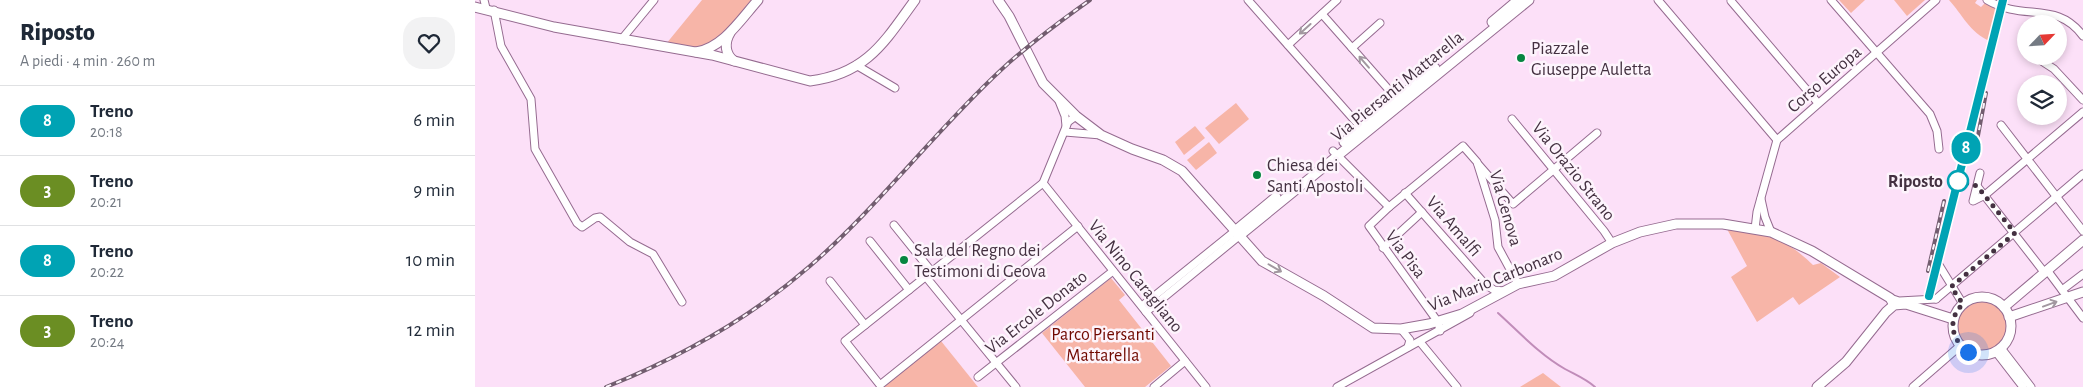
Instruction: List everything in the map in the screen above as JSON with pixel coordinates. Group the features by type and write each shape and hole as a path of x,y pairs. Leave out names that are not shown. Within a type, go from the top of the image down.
{"street":[{"path":"621,40 655,0"},
{"path":"715,56 713,50 723,42 758,0"},
{"path":"475,7 488,6 554,27 715,56 810,81 856,66 876,52 915,0"},
{"path":"1248,0 1364,130"},
{"path":"1288,45 1337,0"},
{"name":"Via Piersanti Mattarella","path":"1237,233 1364,130 1397,99 1518,0"},
{"name":"Via Piersanti Mattarella","path":"1364,130 1390,113 1529,0"},
{"path":"1658,0 1777,140 1757,212 1755,229"},
{"path":"1831,0 1930,114 1937,131 1939,149"},
{"name":"Corso Europa","path":"1777,140 1936,0"},
{"path":"1987,0 1996,6 2005,7 2025,3"},
{"path":"1731,1 1818,103"},
{"name":"Via Mario Carbonaro","path":"1002,2 1040,78 1059,101 1077,117 1101,135 1163,160 1182,171 1262,261 1324,296 1365,324 1379,330 1439,326 1481,306 1518,284 1554,276 1612,243 1640,232 1675,224 1723,224 1771,232 1812,251 1893,303"},
{"path":"488,6 501,46 531,99 535,149 577,222 582,227 600,217 630,242 650,251 682,302"},
{"path":"2069,11 2075,18 2083,36"},
{"path":"1322,14 1397,99 1390,113"},
{"path":"1352,48 1380,23"},
{"path":"693,53 723,42"},
{"path":"723,42 728,54 734,61"},
{"path":"2047,65 2083,100"},
{"path":"856,66 895,88"},
{"path":"1059,101 1065,116 1067,130"},
{"path":"1980,173 1973,201 1985,195 2083,112"},
{"path":"1067,130 1078,128 1077,117 1070,119 1067,130 1043,183 845,341 880,385 1078,226"},
{"name":"Via Orazio Strano","path":"1512,119 1612,243"},
{"path":"2001,125 2083,231"},
{"path":"1067,130 1101,135"},
{"path":"1477,162 1513,204 1597,133"},
{"name":"Via Genova","path":"1369,226 1405,193 1463,146 1477,162 1495,220 1498,247 1518,284"},
{"path":"1335,153 1389,207"},
{"path":"1935,313 1934,305 1936,299 2083,174"},
{"name":"Via Nino Caragliano","path":"1043,183 1206,387"},
{"path":"1977,186 2083,318"},
{"name":"Via Amalfi","path":"1405,193 1485,284 1494,290 1506,290"},
{"path":"1761,199 1771,232"},
{"path":"1383,248 1422,212"},
{"path":"894,225 961,320 1016,387"},
{"name":"Via Pisa","path":"1369,226 1439,326"},
{"path":"1144,309 1237,233"},
{"path":"2007,305 2083,240"},
{"path":"870,241 909,290"},
{"path":"1939,265 1961,301"},
{"name":"Via Ercole Donato","path":"978,377 1113,271"},
{"path":"2065,294 2083,274"},
{"path":"830,281 865,325"},
{"path":"2013,316 2065,294 2083,292"},
{"path":"1957,348 1950,318 1961,301 1984,297 2007,305 2013,316 2010,334 2001,353"},
{"path":"1823,385 1846,362 1893,303 1936,299"},
{"path":"1893,303 1906,304 1950,318"},
{"path":"1337,387 1421,342 1439,326"},
{"path":"1401,329 1410,340 1408,348"},
{"path":"1421,342 1457,387"},
{"path":"1957,348 1977,355 2001,353"},
{"path":"1913,387 1957,348"},
{"path":"2001,353 2023,387"},
{"path":"2001,353 2031,387"},
{"path":"1154,387 1185,362"}],"green space":[{"path":"702,0 752,0 735,22 714,42 697,48 666,44"},
{"path":"1839,0 1865,0 1851,13"},
{"path":"1894,0 1925,0 1907,16"},
{"path":"1949,0 1977,0 1975,3 1981,7 1985,3 1999,11 1990,41 1983,38 1972,28"},
{"path":"1236,103 1249,119 1219,144 1205,128"},
{"path":"1195,126 1205,138 1184,155 1175,142"},
{"path":"1209,142 1217,153 1196,170 1187,160"},
{"path":"1727,229 1774,238 1793,248 1813,265 1821,263 1840,277 1799,305 1793,297 1757,322 1731,277 1747,266"},
{"name":"Parco Piersanti Mattarella","path":"1111,278 1125,295 1119,300 1171,366 1145,387 1085,387 1042,333"},
{"path":"1982,302 2000,309 2007,327 2000,345 1982,352 1964,345 1957,327 1964,309"},
{"path":"941,341 978,387 883,387"},
{"path":"1543,373 1561,387 1520,387"}],"waterway":[{"path":"1498,313 1547,357 1595,387"}],"railway":[{"path":"606,387 687,350 738,320 787,285 860,219 953,118 1001,70 1022,51 1090,0"},
{"path":"1929,296 2003,0"},
{"path":"1977,141 1986,93"},
{"path":"1928,271 1944,201"}],"train":[{"name":"8","path":"1929,296 2003,0"}],"place":[{"name":"Piazzale Giuseppe Auletta","path":"1521,58"},
{"name":"Chiesa dei Santi Apostoli","path":"1257,175"},
{"name":"Riposto","path":"1958,181"},
{"name":"Sala del Regno dei Testimoni di Geova","path":"904,260"}],"route":[{"path":"1958,181 1977,186 2015,233 1951,287 1963,304 1955,313 1953,319 1955,338 1960,346 1968,352"}]}
